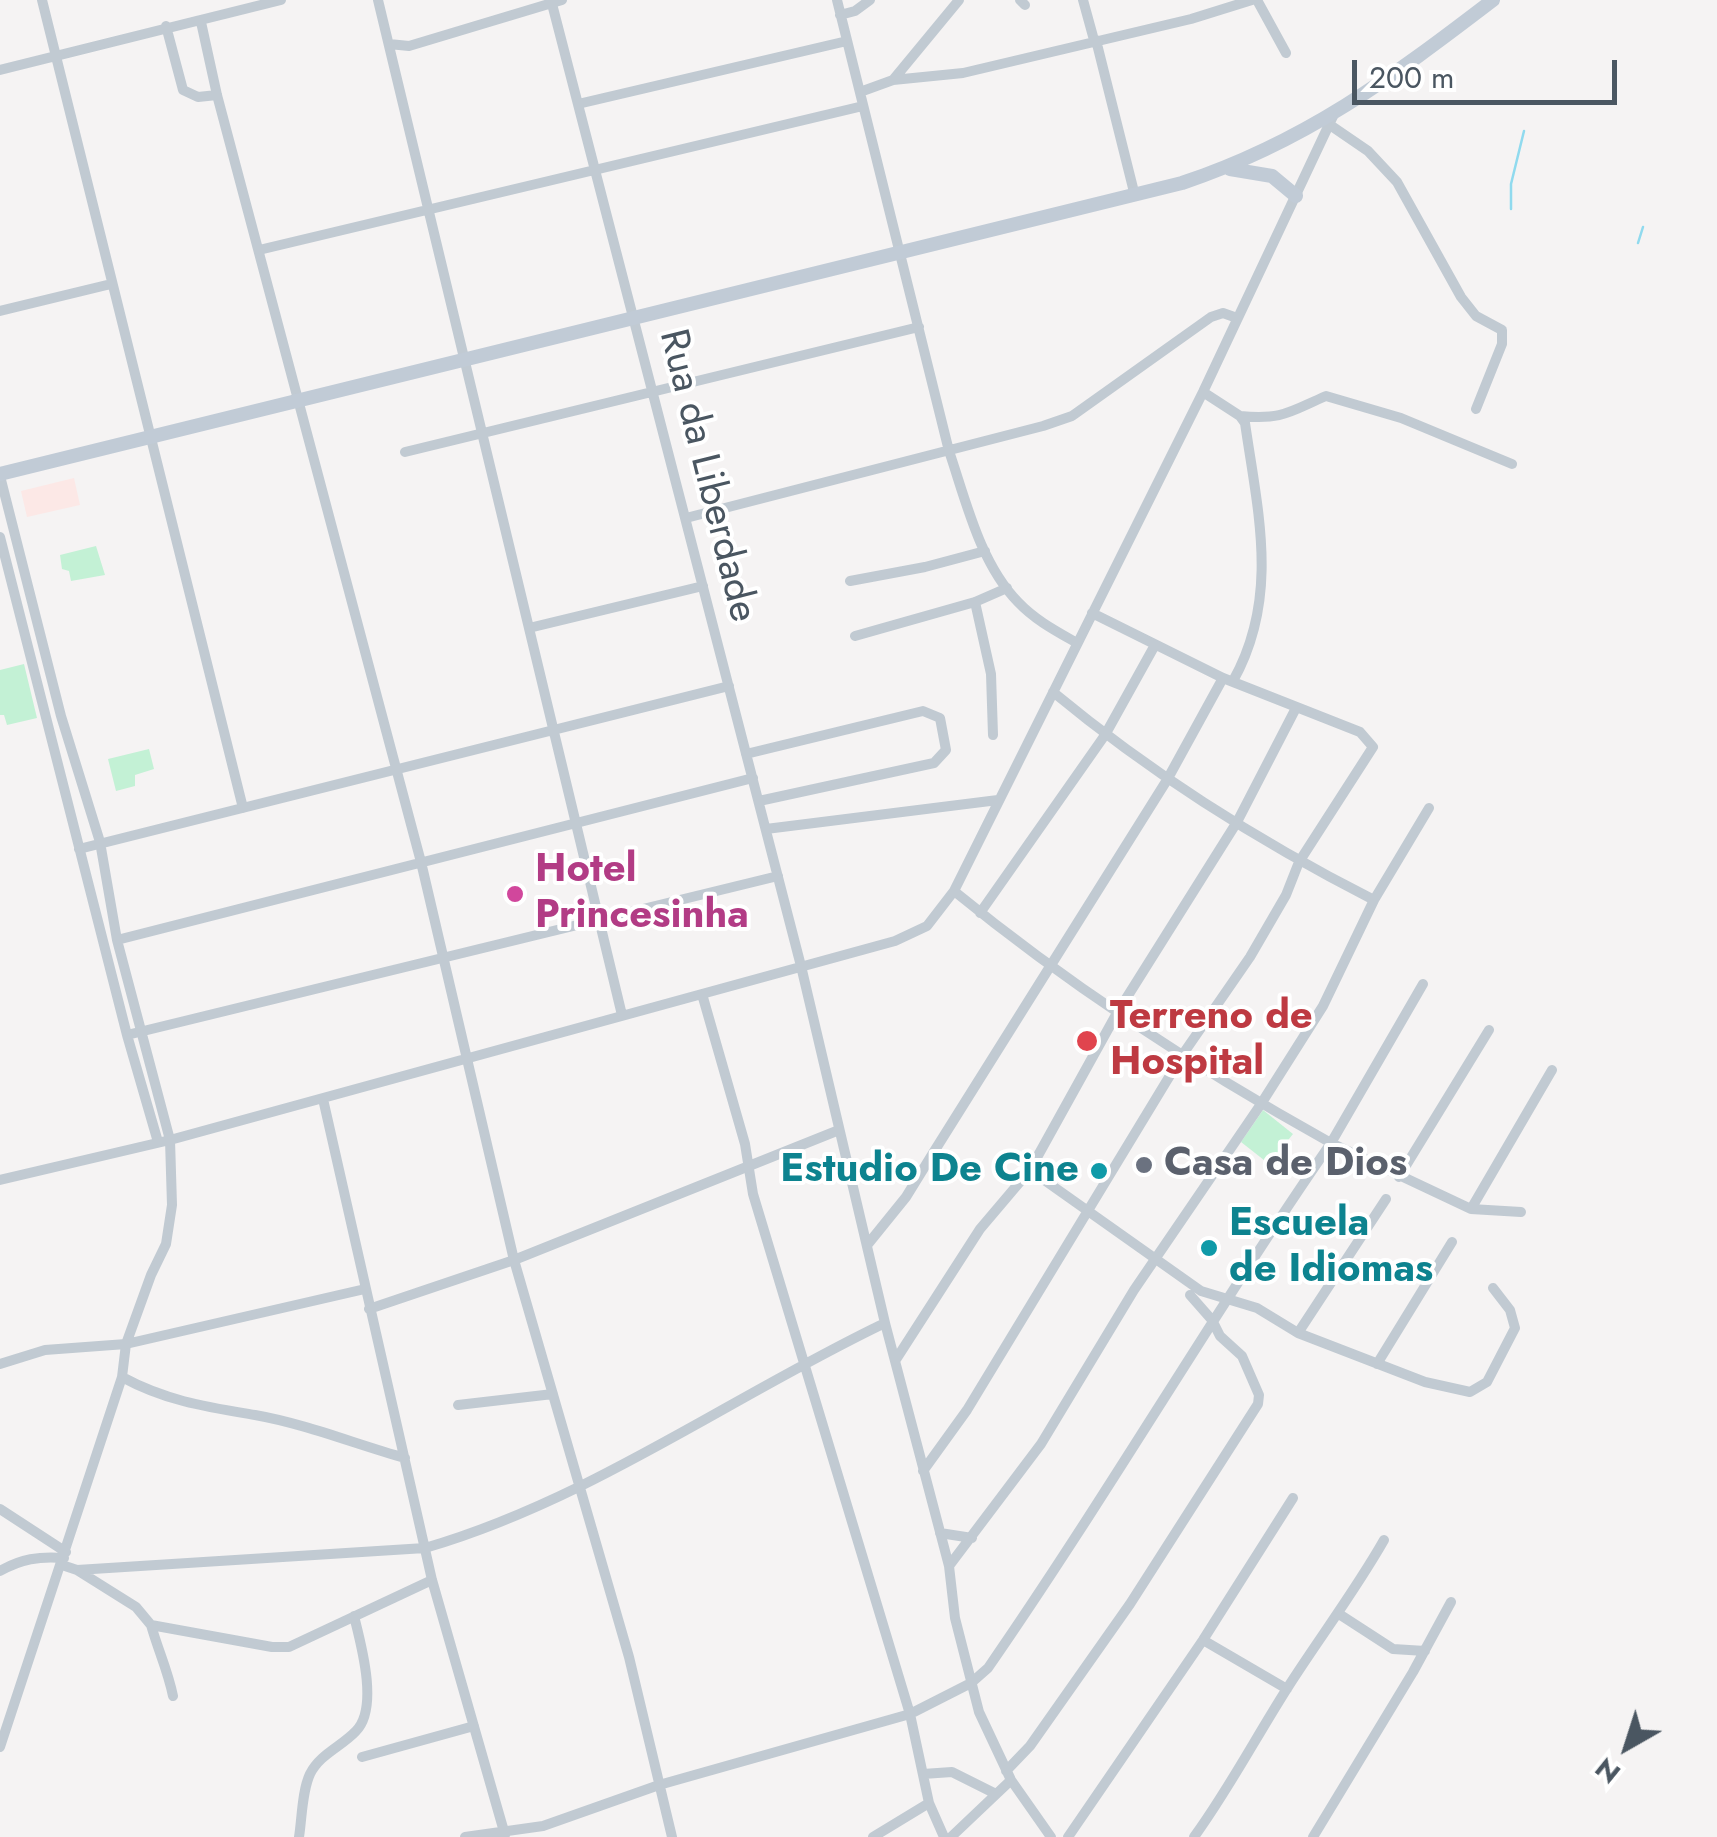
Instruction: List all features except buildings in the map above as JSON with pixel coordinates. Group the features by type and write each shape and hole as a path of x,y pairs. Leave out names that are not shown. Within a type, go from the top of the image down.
{"main road":[{"path":"0,475 1135,196 1227,168 1332,119 1493,0"},
{"path":"1227,168 1272,176 1296,196"}],"street":[{"path":"42,0 243,808"},
{"path":"201,22 281,0"},
{"path":"378,0 622,1015"},
{"path":"837,0 949,451 985,550 1007,588 1042,623 1077,644"},
{"path":"840,15 855,11 870,0"},
{"path":"893,80 959,0"},
{"path":"1083,0 1135,196"},
{"path":"860,92 893,80 962,73 1254,0 1286,53"},
{"path":"389,44 409,46 555,1"},
{"name":"Rua da Liberdade","path":"555,1 578,104 802,966 885,1322 949,1566 955,1618 971,1683 990,1740 1052,1837"},
{"path":"0,70 197,18 201,22 217,95 421,862 514,1260 629,1657 672,1837"},
{"path":"166,26 183,90 198,97 217,95"},
{"path":"578,104 847,41"},
{"path":"259,250 863,106"},
{"path":"0,1180 156,1141 169,1144 896,941 936,918 954,891 1203,392 1332,119 1398,182 1461,297 1476,316 1502,330 1502,344 1476,410"},
{"path":"0,310 111,284"},
{"path":"686,518 1072,416 1211,317 1223,314 1237,318"},
{"path":"405,452 919,327"},
{"path":"868,1244 906,1197 1255,636 1264,546 1245,423 1203,392"},
{"path":"1240,416 1268,419 1300,411 1326,396 1401,418 1512,464"},
{"path":"0,475 61,716 100,842 117,940 169,1144 172,1206 166,1244 126,1344 122,1377 0,1747"},
{"path":"0,537 156,1141"},
{"path":"850,581 925,567 985,550"},
{"path":"0,591 28,584"},
{"path":"529,628 704,586"},
{"path":"856,636 975,602 1007,588"},
{"path":"975,602 991,674 993,736"},
{"path":"922,1471 967,1410 1183,1054 1250,957 1286,895 1299,862 1372,747 1360,732 1228,680 1092,613"},
{"path":"980,913 1105,735 1155,645"},
{"path":"79,849 729,686"},
{"path":"1052,692 1166,780 1299,862 1374,900"},
{"path":"895,1361 980,1228 1030,1170 1117,1013 1237,822 1296,708"},
{"path":"746,754 923,712 940,718 946,750 934,763 758,801"},
{"path":"117,940 752,778"},
{"path":"766,829 998,800"},
{"path":"949,1566 1041,1444 1154,1260 1261,1104 1323,1006 1374,900 1429,808"},
{"path":"127,1035 778,876"},
{"path":"954,891 1049,966 1261,1104 1330,1143 1471,1210 1521,1212"},
{"path":"465,1837 505,1835 544,1826 658,1785 910,1714 971,1683 988,1668 1066,1555 1226,1297 1330,1143 1423,984"},
{"path":"702,994 804,1366 910,1714 929,1803 948,1837 996,1794 1130,1604 1258,1404 1260,1394 1242,1356 1220,1336 1212,1320 1190,1296"},
{"path":"1399,1177 1489,1030"},
{"path":"1471,1210 1552,1070"},
{"path":"323,1098 432,1580 505,1835"},
{"path":"370,1309 514,1260 839,1130"},
{"path":"1030,1170 1201,1291 1257,1308 1298,1333 1424,1382 1470,1392 1487,1382 1516,1328 1510,1310 1493,1288"},
{"path":"1298,1333 1386,1199"},
{"path":"1377,1364 1452,1242"},
{"path":"0,1364 46,1350 126,1344 365,1289"},
{"path":"76,1570 426,1548 505,1522 579,1486 885,1322"},
{"path":"122,1377 146,1390 192,1404 305,1428 404,1458"},
{"path":"458,1405 553,1394"},
{"path":"1068,1837 1293,1498"},
{"path":"0,1509 46,1542 76,1570 136,1607 151,1626 166,1662 173,1696"},
{"path":"940,1534 972,1538"},
{"path":"1194,1837 1384,1540"},
{"path":"42,1556 46,1542"},
{"path":"0,1571 19,1560 64,1558"},
{"path":"151,1626 289,1647 432,1580"},
{"path":"1314,1837 1451,1602"},
{"path":"1339,1614 1393,1648 1425,1651"},
{"path":"299,1837 309,1776 328,1751 359,1729 363,1714 368,1690 354,1616"},
{"path":"1202,1640 1286,1689"},
{"path":"362,1757 474,1726"},
{"path":"923,1774 952,1772 996,1794"},
{"path":"873,1837 929,1803"}],"shaded area":[{"path":"74,478 80,505 27,517 21,491"}],"green space":[{"path":"96,546 105,575 71,581 69,571 62,569 60,555"},
{"path":"24,664 37,718 7,725 4,715 0,715 0,670"},
{"path":"149,749 154,769 135,775 135,786 116,791 108,759"},
{"path":"1263,1110 1293,1134 1269,1164 1241,1142"}],"waterway":[{"path":"1511,209 1511,184 1524,131"},
{"path":"1638,243 1643,227"}],"place":[{"name":"Hotel Princesinha","path":"515,894"},
{"name":"Terreno de Hospital","path":"1087,1041"},
{"name":"Casa de Dios","path":"1144,1165"},
{"name":"Estudio De Cine","path":"1099,1171"},
{"name":"Escuela de Idiomas","path":"1209,1248"}]}
